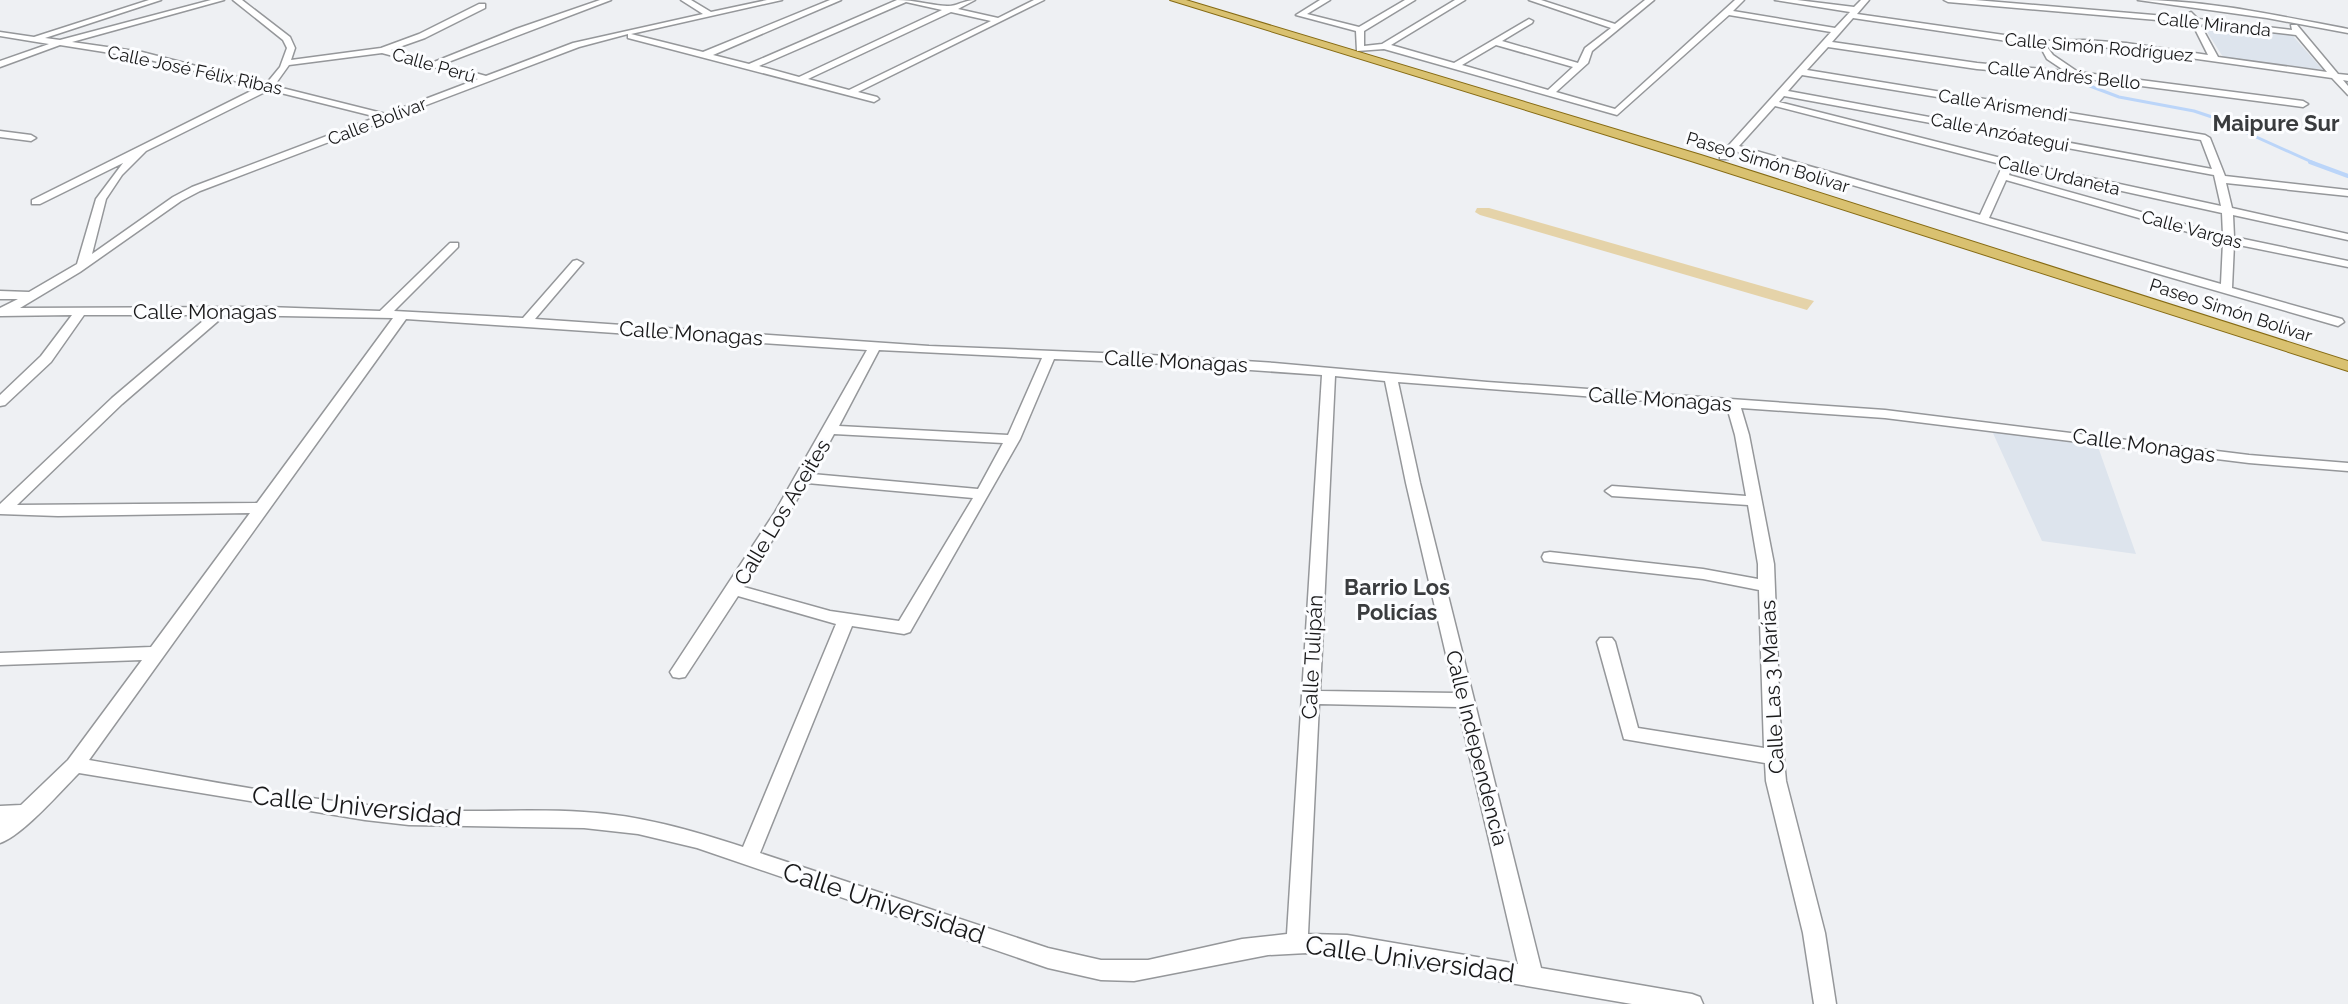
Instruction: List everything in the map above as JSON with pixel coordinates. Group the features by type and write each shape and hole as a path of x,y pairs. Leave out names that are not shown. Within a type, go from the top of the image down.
{"main road":[{"name":"Paseo Simón Bolívar","path":"1175,0 1728,152 2348,353"},
{"name":"Paseo Simón Bolívar","path":"1200,0 2348,366"}],"street":[{"path":"33,39 157,0"},
{"path":"0,64 59,43 220,0"},
{"path":"36,202 269,86 286,63 291,48 287,39 237,0"},
{"path":"434,64 607,0"},
{"path":"685,0 709,14"},
{"name":"Calle Bolívar","path":"3,312 83,264 177,199 196,189 593,40 778,0"},
{"path":"704,55 837,0"},
{"path":"750,67 905,0 998,20"},
{"path":"799,80 971,0"},
{"path":"849,93 1040,0"},
{"path":"1326,0 1300,16 1360,30 1411,0"},
{"path":"1360,30 1355,51 1384,46 1461,0"},
{"path":"1533,0 1617,27"},
{"path":"1550,93 1586,62 1588,50 1650,0"},
{"path":"1384,46 1617,112 1740,0"},
{"name":"Calle Simón Rodríguez","path":"1779,0 2046,44 2099,44 2348,78"},
{"path":"1728,152 1865,0"},
{"name":"Calle Miranda","path":"1948,0 2192,21 2300,33"},
{"path":"2142,0 2289,20 2348,31"},
{"path":"286,63 382,50 422,36 482,6"},
{"path":"2188,6 2192,21 2214,58"},
{"path":"1728,12 1837,31"},
{"path":"2289,20 2348,92"},
{"path":"1455,66 1529,21"},
{"name":"Calle José Félix Ribas","path":"0,34 142,55 387,117"},
{"path":"631,36 874,99"},
{"path":"1495,42 1580,66"},
{"name":"Calle Andrés Bello","path":"1826,44 2019,71 2076,75 2303,104"},
{"path":"2046,44 2043,46 2046,53 2076,75"},
{"name":"Calle Perú","path":"382,50 487,79"},
{"name":"Calle Arismendi","path":"1800,72 2205,138 2220,176"},
{"name":"Calle Anzóategui","path":"1781,93 2220,176 2348,193"},
{"name":"Calle Urdaneta","path":"1773,103 2008,163 2348,237"},
{"path":"0,135 30,138"},
{"path":"83,264 101,199 118,173 142,149"},
{"name":"Paseo Simón Bolívar","path":"1728,152 1983,220 2338,322"},
{"path":"1983,220 2008,163"},
{"name":"Calle Vargas","path":"2002,176 2230,240 2348,264"},
{"path":"2220,176 2228,212 2230,240 2226,291"},
{"path":"384,314 454,245"},
{"path":"527,321 577,263"},
{"path":"0,295 32,296"},
{"path":"0,402 46,359 81,311"},
{"path":"1,510 138,382 222,311"},
{"name":"Calle Monagas","path":"3,312 222,311 403,314 875,346 1049,356 1161,359 1937,419 2249,459 2348,467"},
{"path":"0,835 75,765 403,314"},
{"name":"Calle Los Aceites","path":"679,672 735,590 804,478 875,346"},
{"path":"735,590 846,620 904,628 1013,439 1049,356"},
{"name":"Calle Tulipán","path":"1297,942 1329,372"},
{"name":"Calle Independencia","path":"1391,378 1413,483 1532,977"},
{"name":"Calle Las 3 Marías","path":"1733,404 1742,435 1755,501 1767,586 1773,757 1781,802 1814,933 1826,1004"},
{"path":"831,429 1013,439"},
{"path":"804,478 982,494"},
{"path":"1612,491 1755,501"},
{"path":"1,510 261,508"},
{"path":"1550,557 1691,572 1767,586"},
{"path":"748,858 846,620"},
{"path":"1606,642 1630,734 1773,757"},
{"path":"0,659 156,653"},
{"path":"1310,697 1465,700"},
{"name":"Calle Universidad","path":"75,765 268,798 409,817 584,820 638,826 697,840 1048,958 1085,967 1133,971 1245,948 1297,942 1347,945 1692,1004"},
{"path":"0,814 26,813"}],"shaded area":[{"path":"2202,24 2292,35 2323,70 2223,57"},
{"path":"1477,208 1489,208 1814,301 1807,310 1480,215 1475,212"},
{"path":"1992,431 2097,444 2136,554 2042,541"}],"waterway":[{"path":"2066,77 2119,97 2194,111 2212,117 2314,163"},
{"path":"2310,162 2348,176"}],"district":[{"name":"Maipure Sur","path":"2276,123"},
{"name":"Barrio Los Policías","path":"1397,600"}]}
